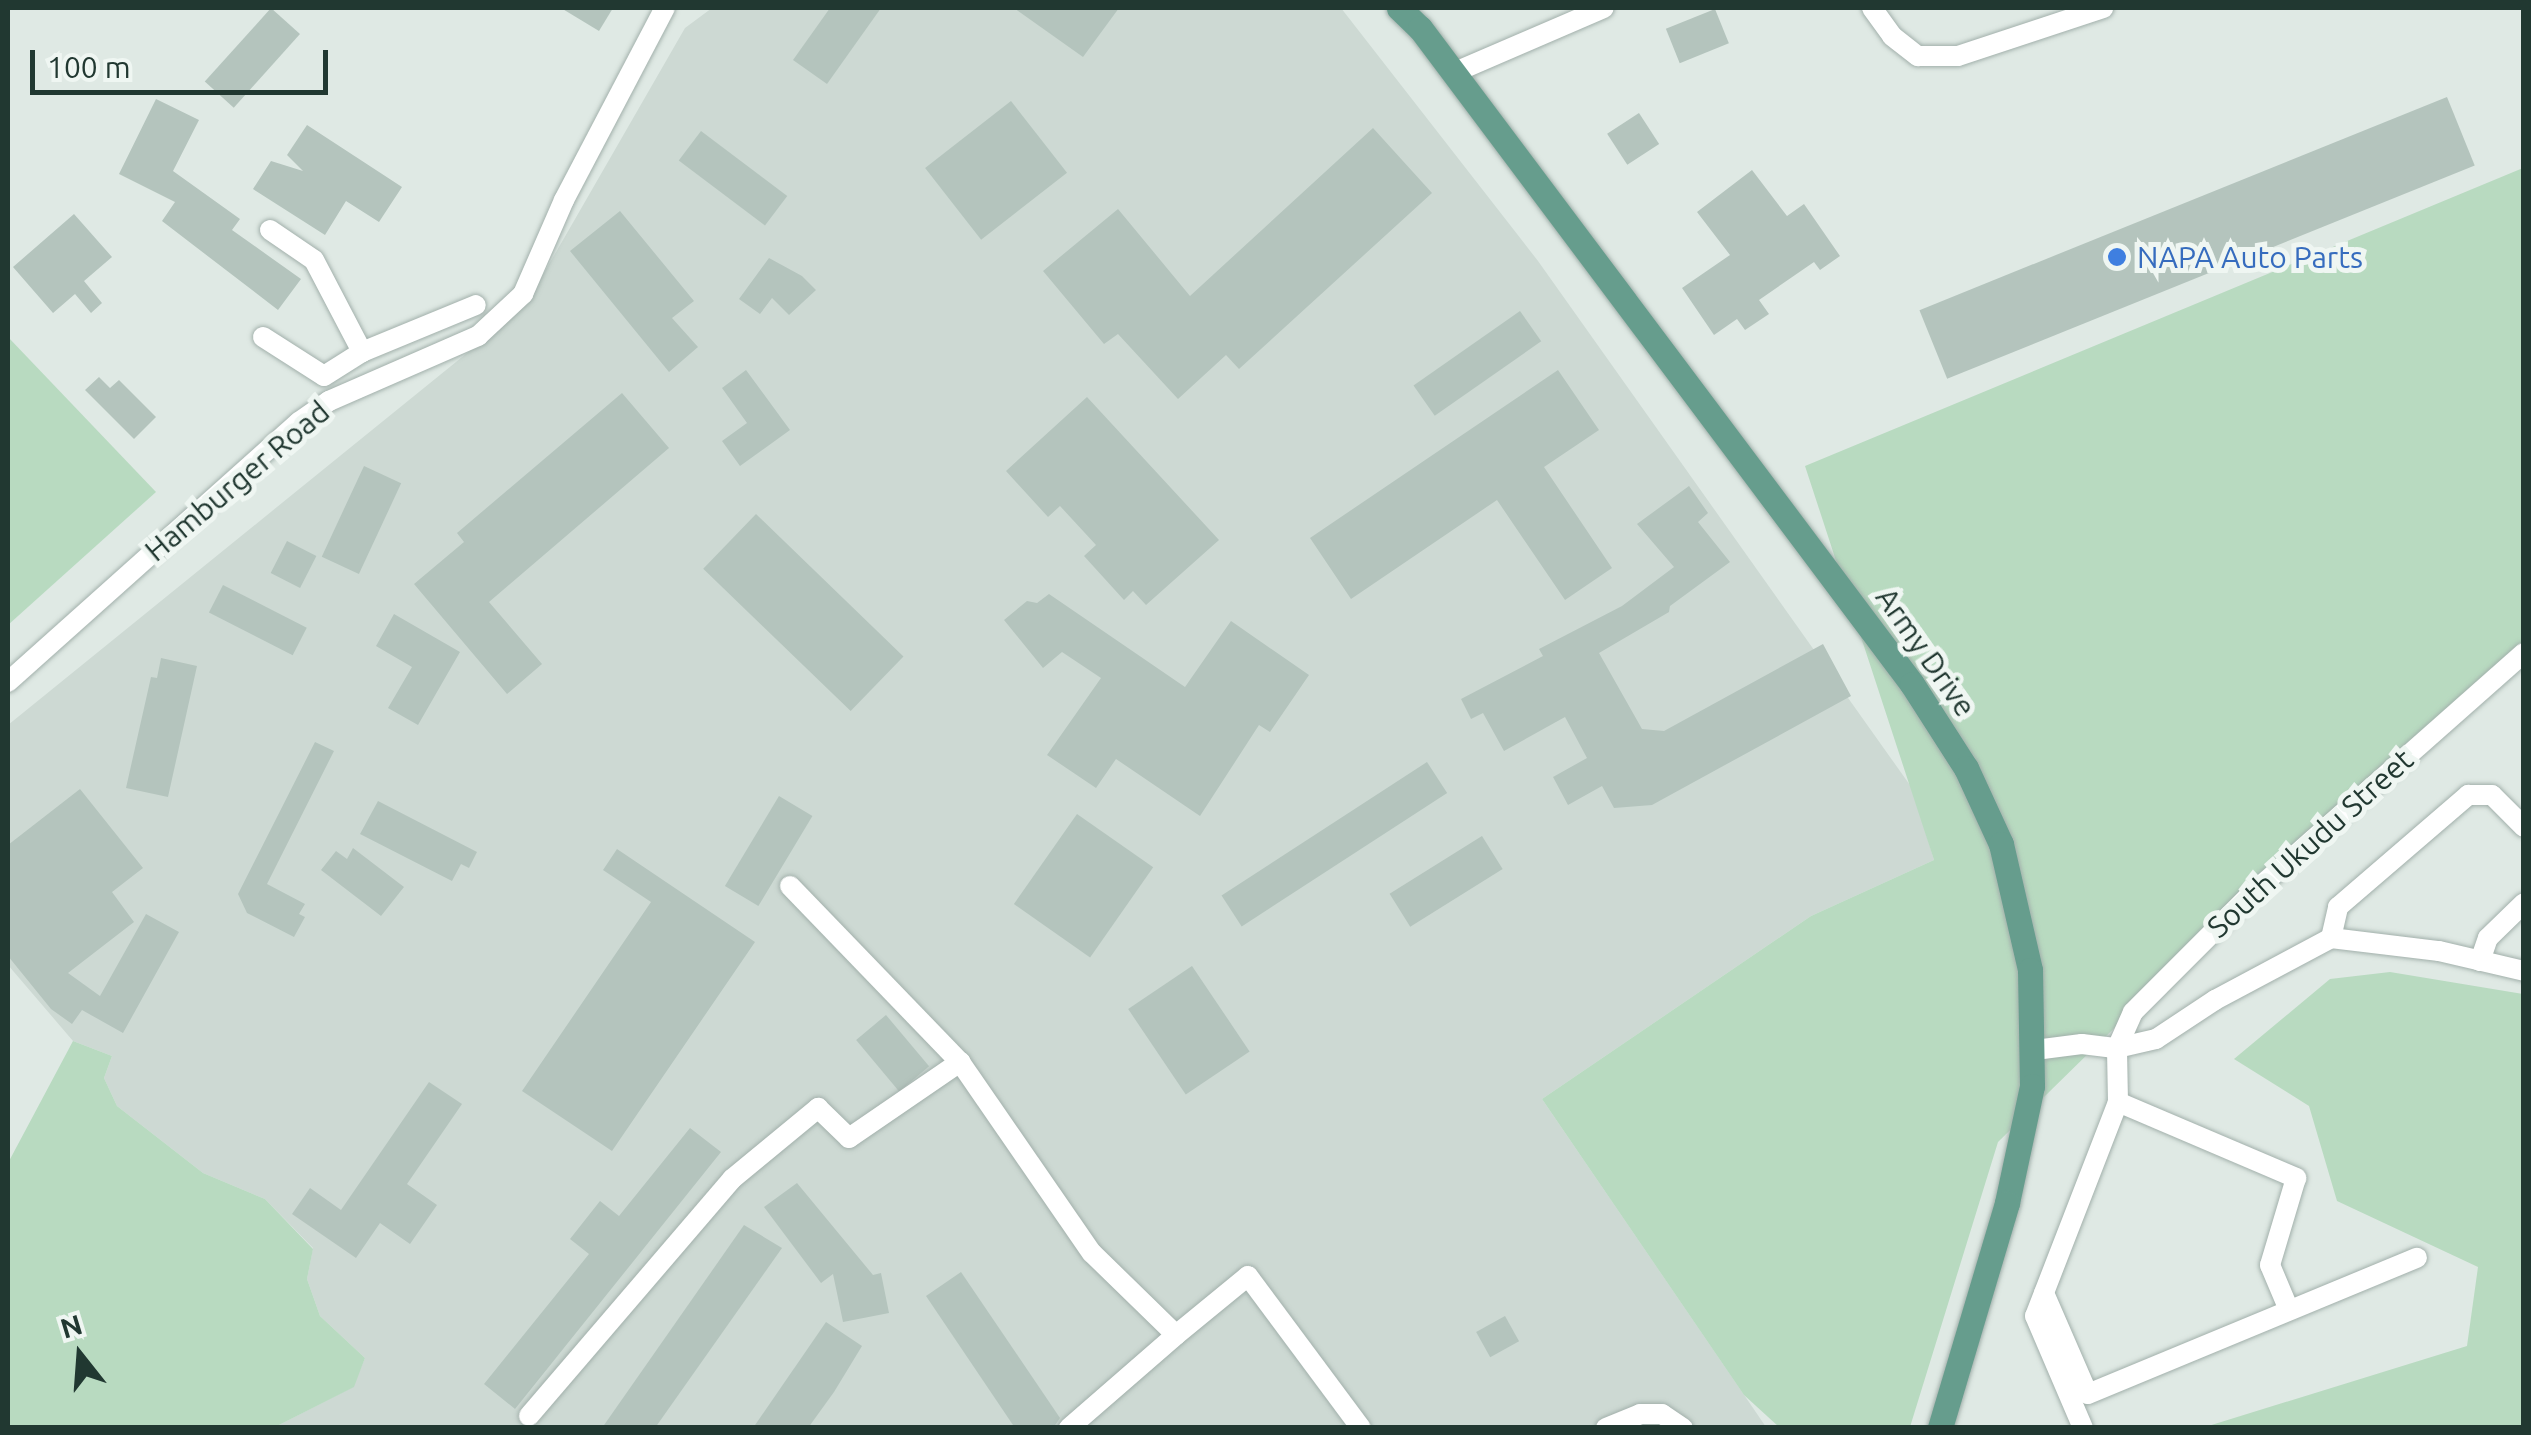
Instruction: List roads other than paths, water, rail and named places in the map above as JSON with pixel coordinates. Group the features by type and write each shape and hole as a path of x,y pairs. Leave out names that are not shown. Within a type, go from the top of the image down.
{"main road":[{"name":"Army Drive","path":"1399,8 1415,18 1845,594 1966,768 1985,805 2014,884 2030,970 2034,1050 2018,1164 1940,1428"}],"street":[{"name":"Hamburger Road","path":"8,682 299,422 335,398 478,336 523,294 564,200 665,8"},
{"path":"1454,72 1604,8"},
{"path":"1872,8 1892,36 1918,56 1958,56 2103,8"},
{"path":"270,230 314,260 362,352"},
{"path":"324,376 362,352 476,304"},
{"path":"263,337 324,376 335,398"},
{"name":"South Ukudu Street","path":"2117,1048 2132,1012 2188,952 2524,653"},
{"path":"2330,938 2338,907 2468,796 2492,795 2524,828"},
{"path":"790,886 960,1062 1092,1253 1176,1335"},
{"path":"2480,961 2488,938 2524,902"},
{"path":"2034,1050 2082,1044 2117,1048 2156,1039 2215,1000 2330,938 2353,938 2524,971"},
{"path":"2083,1428 2036,1316 2118,1102 2117,1048"},
{"path":"529,1416 732,1179 818,1108 850,1138 960,1062"},
{"path":"2118,1102 2296,1178 2270,1264 2289,1310"},
{"path":"2044,1293 2088,1394 2417,1258"},
{"path":"1069,1428 1248,1276 1361,1428"},
{"path":"1606,1428 1640,1414 1662,1414 1683,1428"}],"place":[{"name":"NAPA Auto Parts","path":"2117,257"}]}
